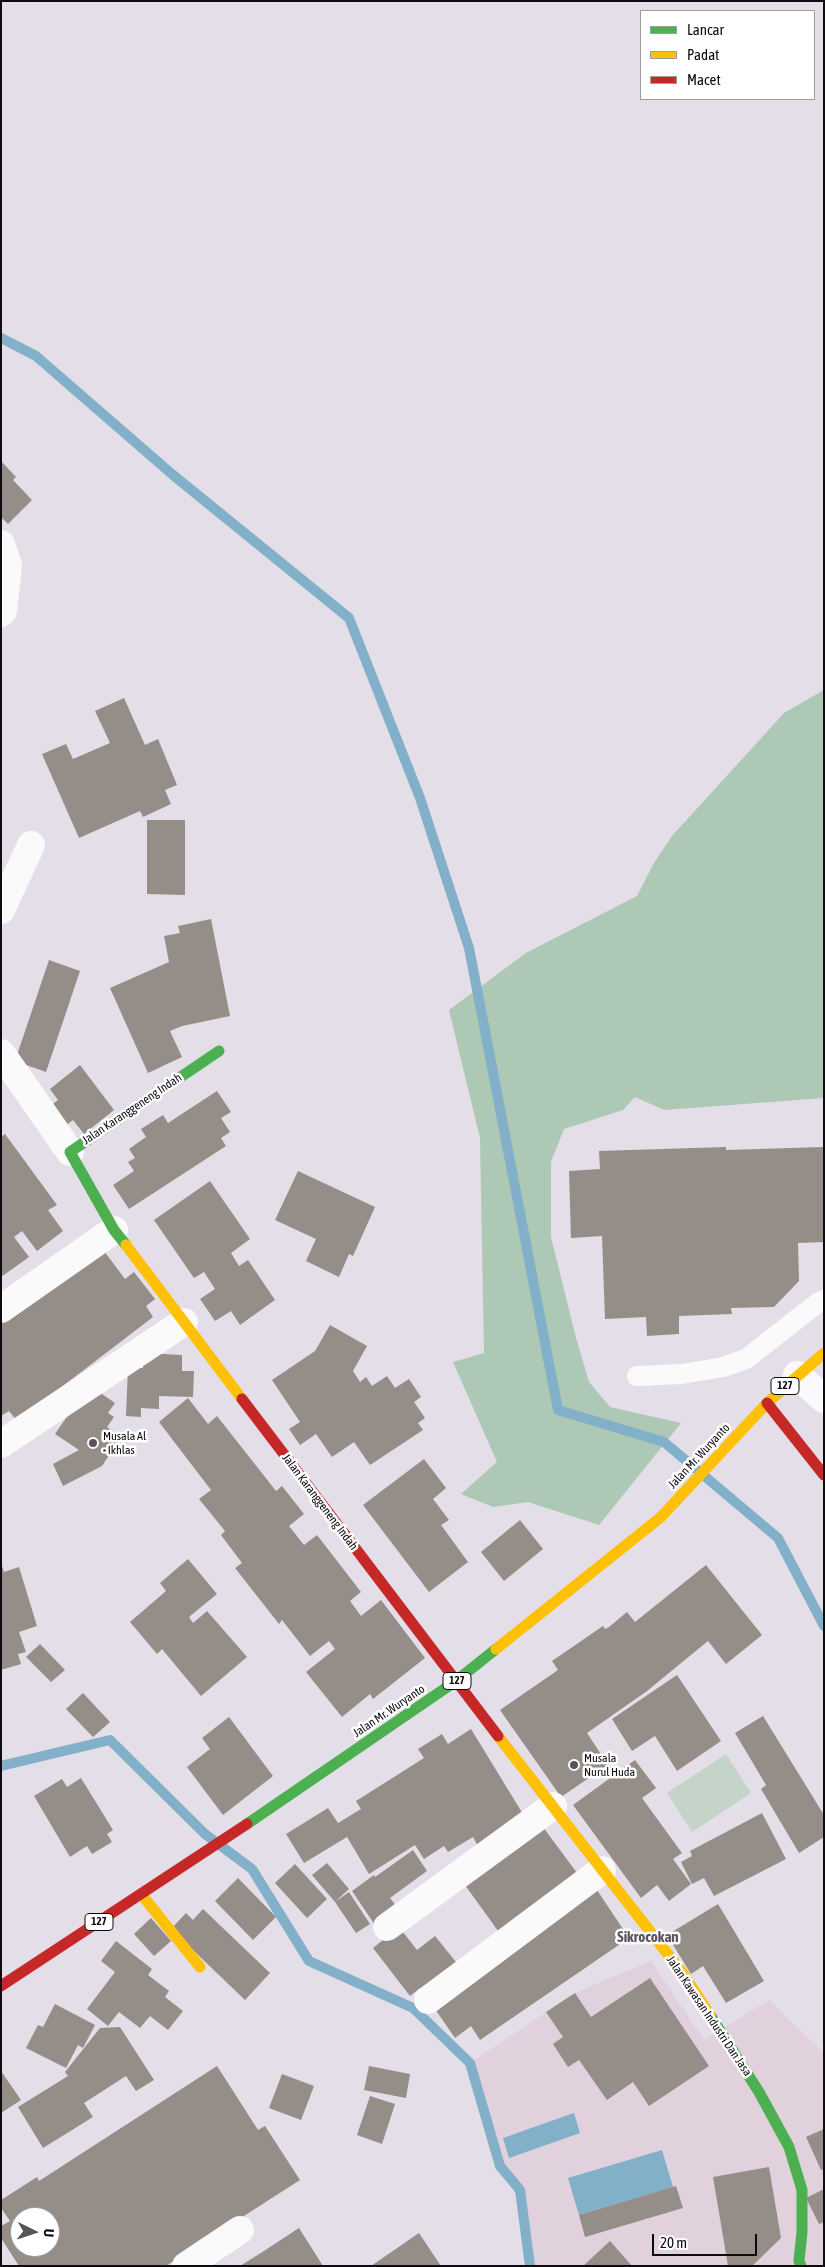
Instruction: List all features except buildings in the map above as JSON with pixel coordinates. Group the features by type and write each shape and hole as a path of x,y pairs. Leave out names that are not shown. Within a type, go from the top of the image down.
{"street":[{"path":"1,544 8,564 3,611 1,613"},
{"path":"1,910 31,845"},
{"name":"Jalan Karanggeneng Indah","path":"218,1051 70,1152 114,1230 456,1681"},
{"path":"1,1053 70,1152"},
{"path":"1,1309 114,1230"},
{"path":"3,1440 184,1322"},
{"name":"Jalan Mr. Wuryanto","path":"1,1986 242,1828 456,1681 661,1517 767,1403 824,1353"},
{"path":"797,1375 824,1399"},
{"path":"767,1403 824,1475"},
{"name":"Jalan Kawasan Industri Dan Jasa","path":"456,1681 684,1975 759,2092 789,2147 802,2190 802,2232 798,2264"},
{"path":"387,1927 553,1806"},
{"path":"428,2000 602,1870"},
{"path":"141,1894 200,1967"},
{"path":"186,2266 240,2230"}],"lane":[{"path":"637,1376 682,1374 723,1367 746,1359 824,1300"}],"shaded area":[{"path":"651,1961 704,2040 769,2000 824,2053 824,2266 530,2266 520,2190 500,2166 470,2063 575,1993"}],"green space":[{"path":"824,690 824,1098 664,1110 635,1097 623,1110 564,1129 551,1162 551,1237 589,1382 610,1407 681,1423 599,1525 528,1502 493,1507 461,1494 497,1462 453,1362 484,1353 480,1138 449,1010 526,953 637,896 654,863 672,836 784,713"},
{"path":"726,1754 751,1793 692,1832 667,1793"}],"water":[{"path":"574,2113 580,2133 509,2158 503,2138"},
{"path":"662,2150 673,2187 579,2215 568,2178"}],"waterway":[{"path":"1,338 36,356 173,475 349,618 420,798 469,948 558,1410 664,1442 778,1538 824,1626"},
{"path":"1,1766 110,1740 205,1834 252,1869 309,1961 413,2008 470,2063 500,2166 520,2190 530,2266"}],"traffic: fast":[{"path":"126,1245 114,1230 70,1152 219,1051"},
{"path":"247,1824 456,1681 496,1649"},
{"path":"710,2015 759,2092 789,2147 802,2190 802,2232 799,2261 801,2266"}],"traffic: slow":[{"path":"126,1245 242,1399"},
{"path":"496,1649 661,1517 767,1403 824,1353"},
{"path":"498,1736 684,1975 710,2015"},
{"path":"141,1894 200,1967"}],"traffic: jam":[{"path":"242,1399 498,1736"},
{"path":"767,1403 824,1475"},
{"path":"1,1986 247,1824"}],"place":[{"name":"Musala Al - Ikhlas","path":"93,1443"},
{"name":"Musala Nurul Huda","path":"574,1765"}],"district":[{"name":"Sikrocokan","path":"648,1937"}]}
